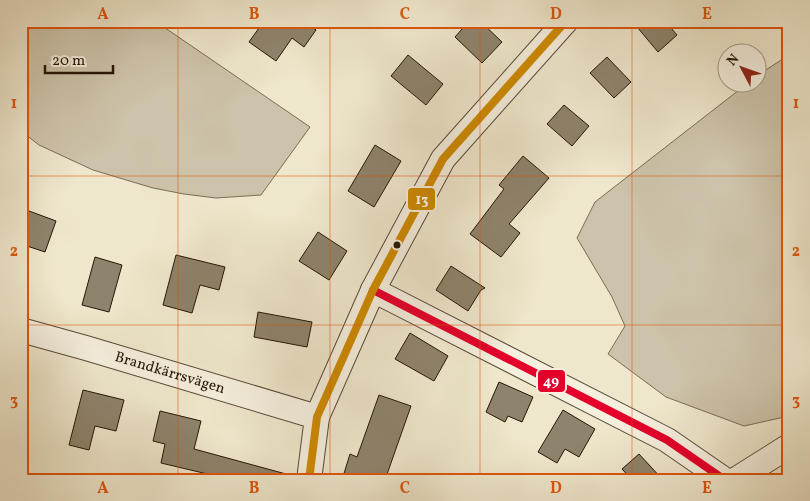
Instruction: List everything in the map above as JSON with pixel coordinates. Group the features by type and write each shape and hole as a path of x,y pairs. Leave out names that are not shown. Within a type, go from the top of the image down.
{"street":[{"path":"309,480 317,416 373,290 443,159 566,21"},
{"path":"373,290 667,440 725,480"},
{"name":"Brandkärrsvägen","path":"21,330 317,416"},
{"path":"735,480 789,446"}],"shaded area":[{"path":"21,21 155,21 310,127 261,195 216,198 184,194 153,188 93,170 39,145 21,131"},
{"path":"789,55 789,416 744,426 666,397 608,354 625,326 612,297 577,238 595,202 736,92 768,92 768,69"}],"building":[{"path":"264,21 305,21 316,30 304,47 292,38 276,61 249,42"},
{"path":"469,21 480,21 502,42 482,63 455,37"},
{"path":"632,21 665,21 677,35 658,52"},
{"path":"408,55 443,84 426,105 391,76"},
{"path":"607,57 631,82 614,98 590,73"},
{"path":"564,105 589,126 572,146 547,124"},
{"path":"375,145 401,161 374,207 348,191"},
{"path":"523,156 549,178 509,224 520,233 501,257 470,234 504,189 499,185"},
{"path":"21,208 56,221 45,252 21,244"},
{"path":"318,232 347,251 329,280 299,261"},
{"path":"176,255 225,267 219,290 200,285 192,313 163,305"},
{"path":"95,257 122,265 109,312 82,305"},
{"path":"451,266 485,288 481,290 468,311 436,290"},
{"path":"258,312 312,322 307,347 254,337"},
{"path":"410,333 448,356 434,381 395,359"},
{"path":"499,382 533,397 522,422 508,416 505,422 486,412"},
{"path":"83,390 124,400 116,431 95,426 89,450 69,445"},
{"path":"379,395 411,406 385,480 342,480 350,454 357,457"},
{"path":"563,410 595,429 579,457 565,449 557,463 538,452"},
{"path":"160,411 201,421 194,449 286,474 285,480 219,480 220,477 161,463 165,444 153,441"},
{"path":"639,454 663,480 632,480 622,469"}],"transit line":[{"name":"13","path":"309,480 317,417 373,290 443,159 566,21"},
{"name":"49","path":"373,290 667,440 725,480"}]}
